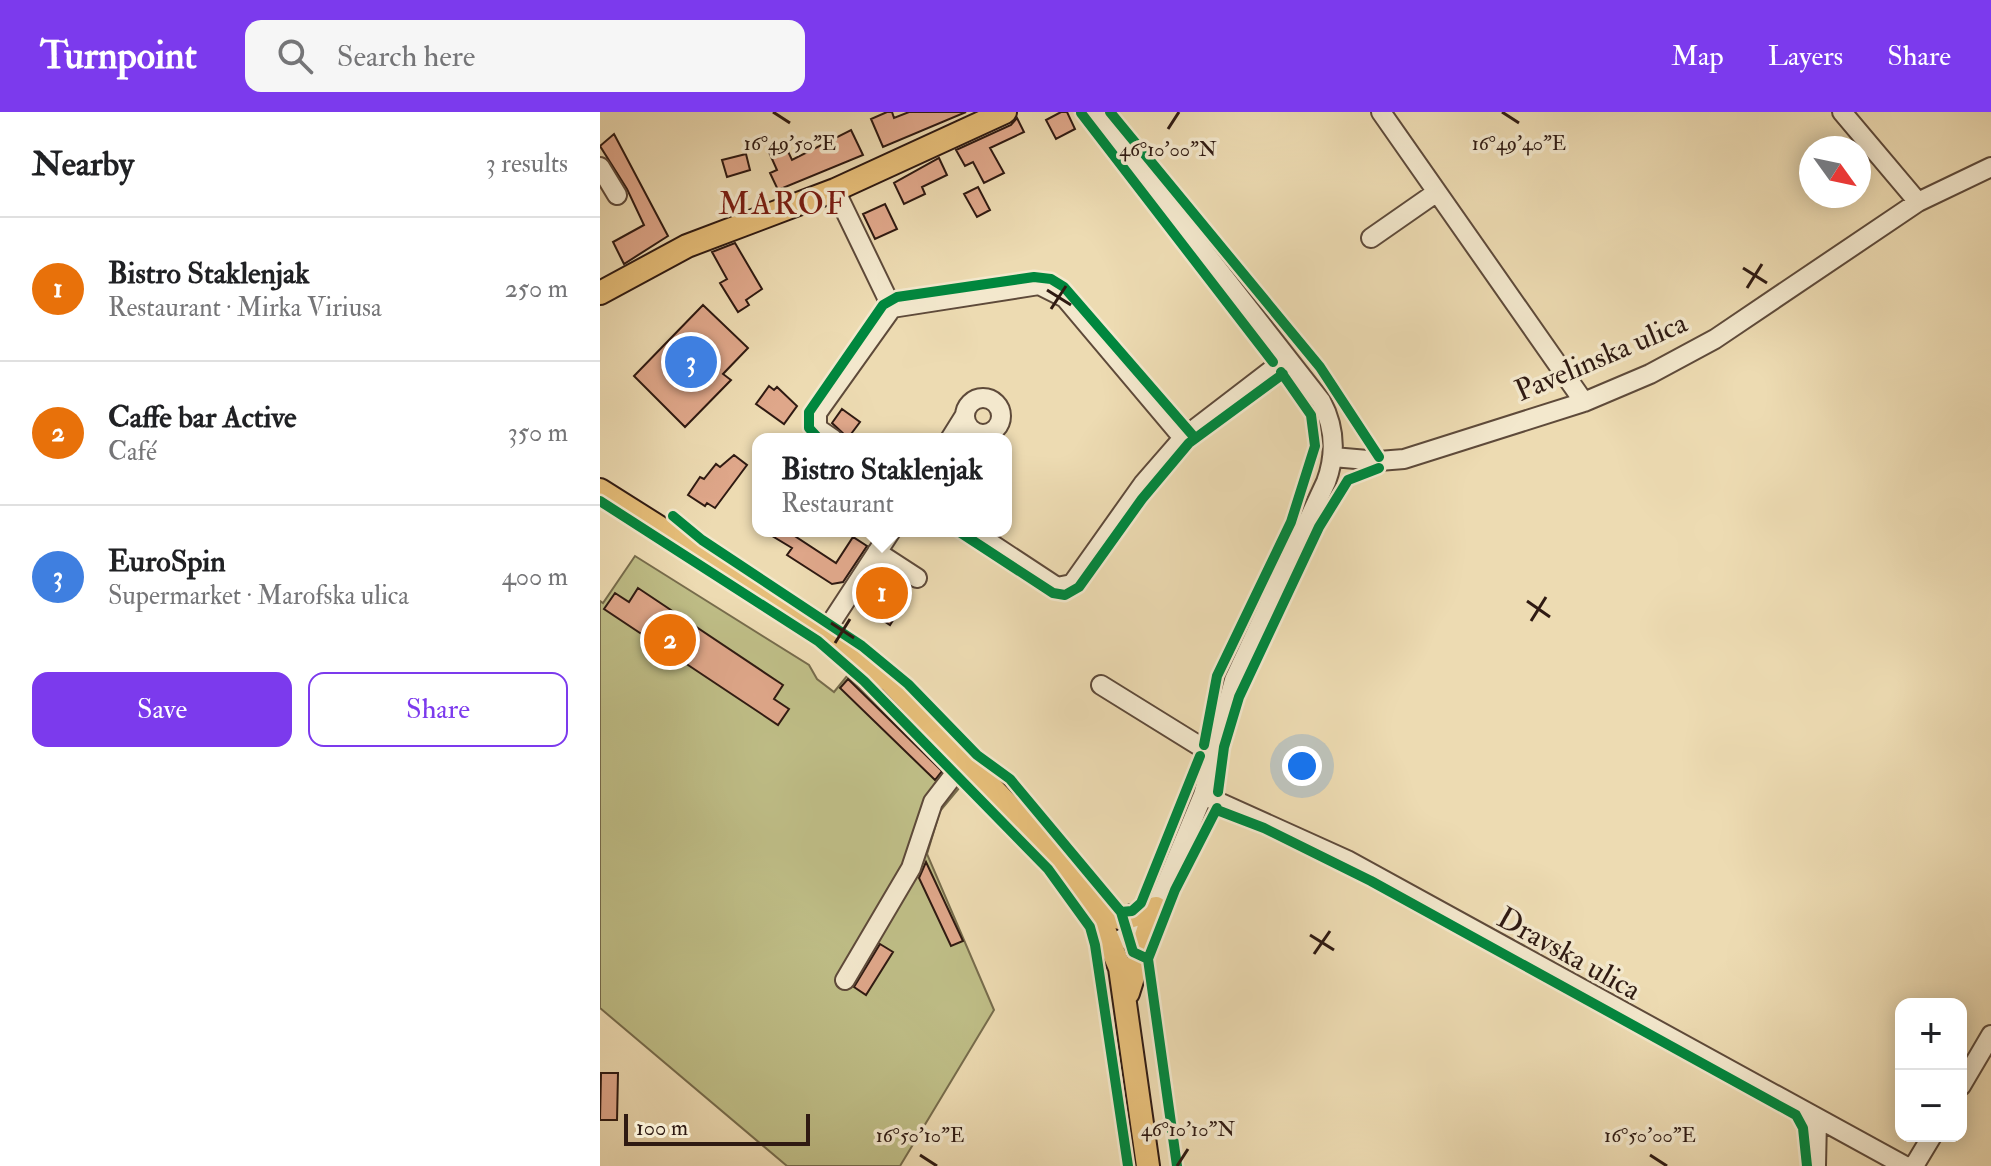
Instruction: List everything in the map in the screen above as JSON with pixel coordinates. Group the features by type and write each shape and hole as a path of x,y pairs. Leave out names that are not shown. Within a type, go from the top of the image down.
{"main road":[{"path":"600,293 687,246 835,190 1005,112"},
{"path":"600,490 825,632 890,681 1069,869 1096,910 1112,944 1127,998 1148,1166"},
{"path":"1096,910 1123,919 1154,911"},
{"path":"1127,998 1154,911"}],"street":[{"path":"1095,112 1325,409 1332,434 1333,457 1326,482 1234,680 1203,795 1154,911 1139,929 1112,944"},
{"path":"1381,112 1584,402"},
{"path":"1842,112 1918,202"},
{"name":"Pavelinska ulica","path":"1333,457 1379,461 1404,459 1584,402 1650,374 1715,339 1918,202 1991,167"},
{"path":"601,171 617,195"},
{"path":"835,190 892,308"},
{"path":"1371,238 1437,192"},
{"path":"824,433 817,428 817,413 892,308 1039,285 1052,288 1065,298 1183,438"},
{"path":"981,537 1057,587 1072,584 1143,484 1183,438 1287,358"},
{"path":"954,433 965,415"},
{"path":"825,632 887,537"},
{"path":"877,552 917,578"},
{"path":"1101,685 1214,755"},
{"path":"845,980 911,868 933,802 966,759"},
{"name":"Dravska ulica","path":"1203,795 1347,860 1905,1166"},
{"path":"1967,1076 1991,1035"},
{"path":"1816,1166 1817,1120"},
{"path":"1914,1166 1928,1142"}],"shaded area":[{"path":"635,556 809,665 817,679 834,692 847,676 960,787 940,811 927,854 994,1010 900,1166 787,1166 600,1008 600,601 603,603"}],"building":[{"path":"892,112 894,118 909,112 966,112 883,147 871,119"},
{"path":"1067,112 1075,129 1056,139 1046,120"},
{"path":"1017,118 1024,132 990,148 1004,173 984,183 973,162 965,166 956,150 1011,125"},
{"path":"851,130 863,155 778,190 770,173 777,170 768,150 784,143 792,160"},
{"path":"614,134 668,236 624,264 613,242 644,225 627,189 600,146"},
{"path":"746,154 750,170 727,177 722,160"},
{"path":"939,158 947,175 922,187 925,194 904,204 894,183"},
{"path":"978,187 990,210 977,217 964,194"},
{"path":"885,204 897,229 875,239 863,214"},
{"path":"735,243 762,289 746,300 749,305 738,312 720,283 727,279 712,252"},
{"path":"703,305 748,348 723,374 731,380 685,427 634,376"},
{"path":"769,386 774,390 777,387 797,406 784,424 756,404"},
{"path":"842,409 860,422 852,433 843,433 832,423"},
{"path":"734,455 747,465 715,508 707,503 705,506 688,495 700,477 704,479 716,464 720,467"},
{"path":"774,537 796,537 836,563 853,537 867,546 843,582 832,584 787,555 792,548"},
{"path":"881,569 907,586 889,613 895,617 890,625 858,604"},
{"path":"638,588 783,685 774,699 789,709 778,725 604,609 615,593 629,602"},
{"path":"848,679 942,771 935,780 840,688"},
{"path":"926,862 963,941 951,946 919,878"},
{"path":"880,944 893,952 866,995 854,987"},
{"path":"601,1073 618,1073 617,1120 600,1120"}],"cycle path":[{"path":"1110,112 1320,367 1379,457"},
{"path":"1081,113 1273,362"},
{"path":"814,433 809,428 809,412 883,305 897,297 1034,277 1051,279 1064,287 1195,438"},
{"path":"1204,745 1217,676 1291,522 1315,446 1311,415 1281,372"},
{"path":"967,537 1053,593 1065,595 1079,587 1142,499 1189,443 1283,374"},
{"path":"1218,792 1224,747 1239,697 1319,527 1348,480 1379,468"},
{"path":"600,501 818,641 864,681 1048,869 1090,927 1095,945 1128,1166"},
{"path":"673,516 702,540 862,646 908,684 977,755 1010,779 1121,912 1133,952 1148,959 1177,1166"},
{"path":"1121,912 1132,911 1141,903 1200,756"},
{"path":"1148,959 1175,890 1217,808"},
{"path":"1217,810 1264,828 1371,881 1796,1115 1803,1128 1807,1166"}],"place":[{"name":"EuroSpin","path":"691,362"},
{"name":"Bistro Staklenjak","path":"882,593"},
{"name":"Caffe bar Active","path":"670,640"}],"district":[{"name":"MAROF","path":"783,204"}]}
